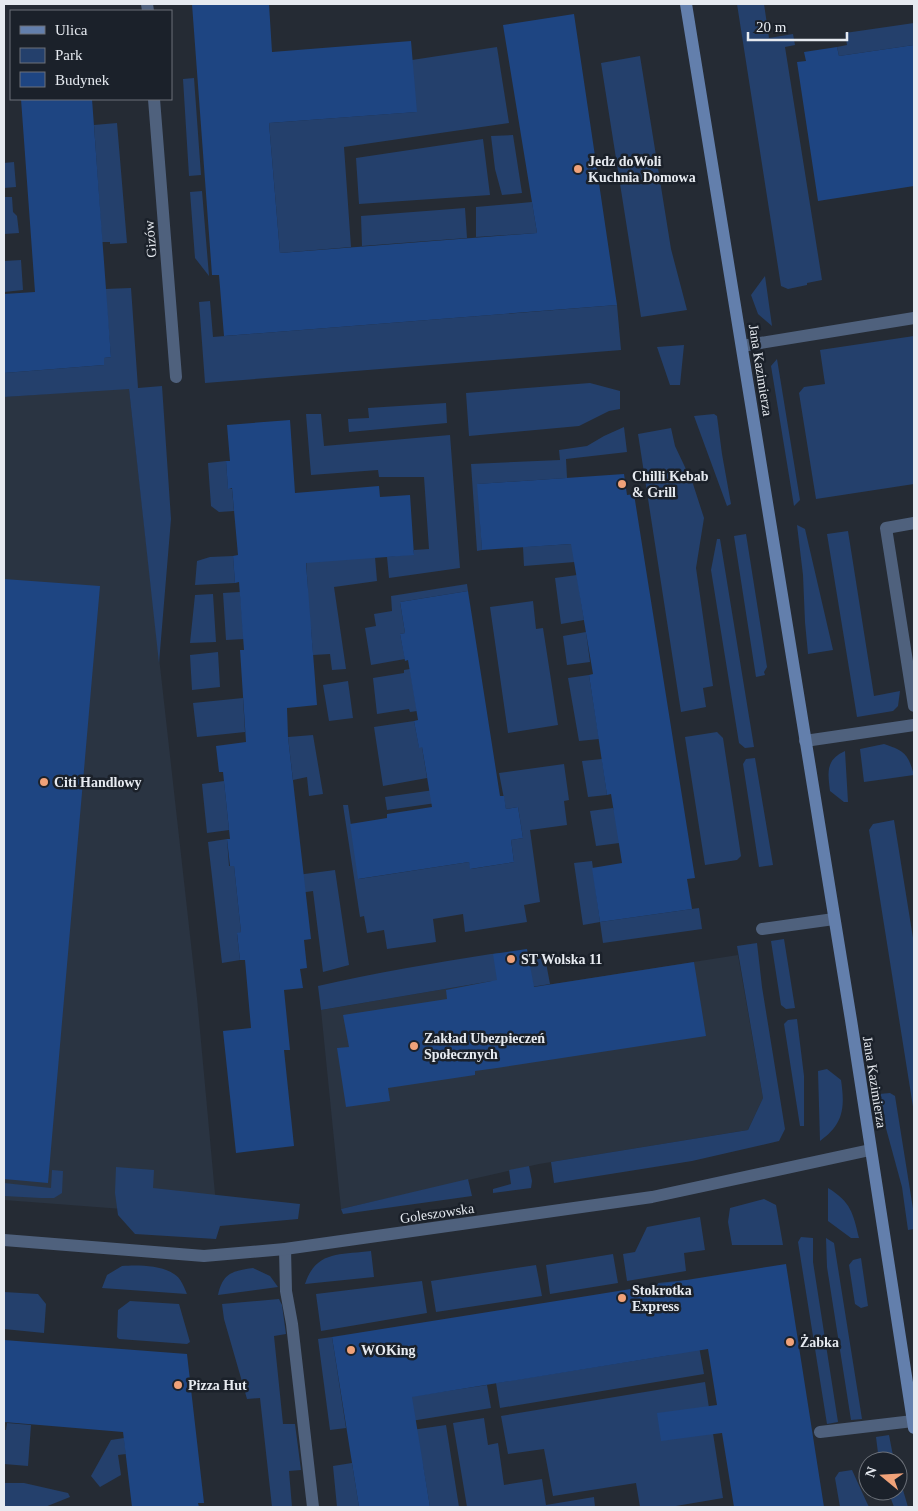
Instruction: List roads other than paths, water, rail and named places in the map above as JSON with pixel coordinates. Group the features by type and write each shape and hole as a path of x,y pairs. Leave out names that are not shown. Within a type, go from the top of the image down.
{"street":[{"name":"Jana Kazimierza","path":"686,4 914,1425"},
{"name":"Gizów","path":"154,100 176,377"},
{"path":"742,346 914,318"},
{"path":"914,523 886,528 914,706"},
{"path":"805,741 914,725"},
{"path":"762,929 834,919"},
{"name":"Goleszowska","path":"4,1240 204,1256 285,1249 652,1197 870,1150"},
{"path":"285,1249 286,1291 292,1324 313,1507"},
{"path":"820,1432 914,1425"}],"place":[{"name":"Jedz doWoli Kuchnia Domowa","path":"578,169"},
{"name":"Chilli Kebab & Grill","path":"622,484"},
{"name":"Citi Handlowy","path":"44,782"},
{"name":"ST Wolska 11","path":"511,959"},
{"name":"Zakład Ubezpieczeń Społecznych","path":"414,1046"},
{"name":"Stokrotka Express","path":"622,1298"},
{"name":"Żabka","path":"790,1342"},
{"name":"WOKing","path":"351,1350"},
{"name":"Pizza Hut","path":"178,1385"}]}
